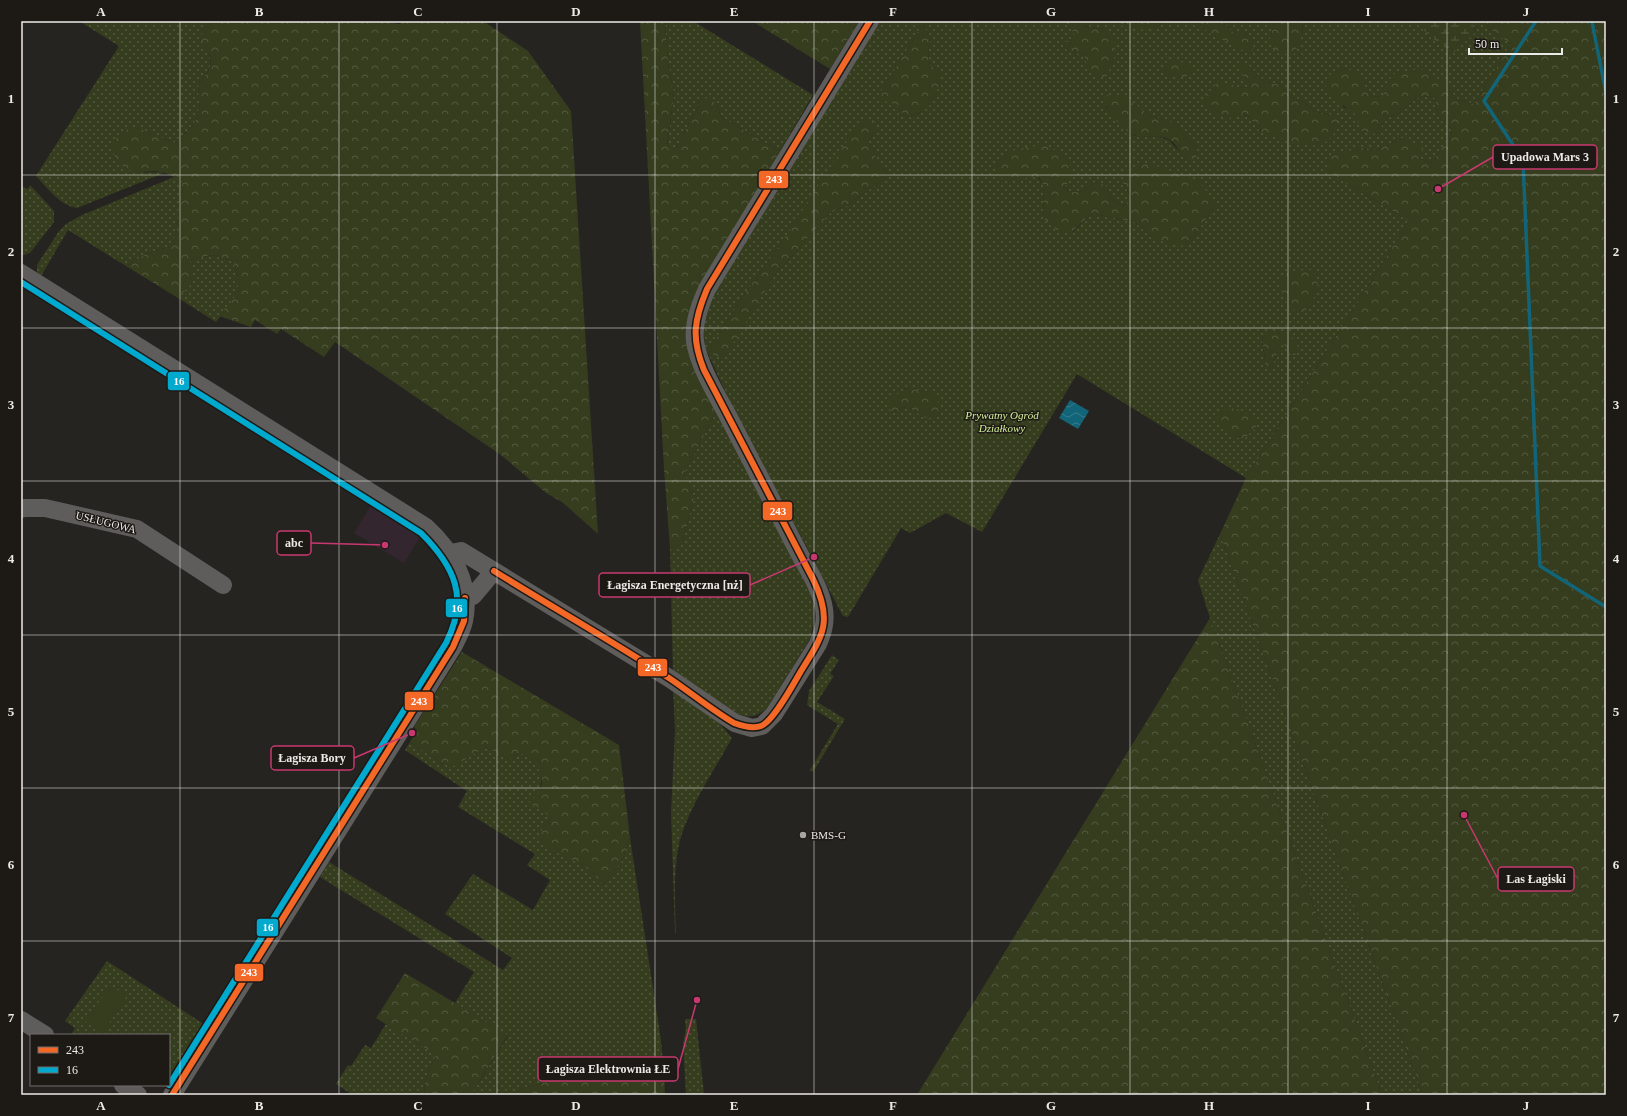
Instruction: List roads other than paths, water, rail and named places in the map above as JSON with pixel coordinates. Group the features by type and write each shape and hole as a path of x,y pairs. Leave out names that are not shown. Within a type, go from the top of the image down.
{"street":[{"path":"450,554 461,551 669,678 735,723 752,728 762,726 774,714 818,644 825,623 824,607 821,596 712,386 698,355 695,341 696,330 700,306 707,289 870,21"},
{"path":"21,274 426,527 438,538 450,554 458,569 465,598 464,621 453,647 172,1095"},
{"name":"USŁUGOWA","path":"21,509 45,508 137,529 223,585"},
{"path":"465,598 473,596 494,571"},
{"path":"21,1020 43,1034"},
{"path":"124,1086 138,1095"}],"water":[{"path":"1070,400 1089,411 1078,429 1059,418"}],"waterway":[{"path":"1536,21 1484,101 1523,160 1540,566 1606,607"},
{"path":"1591,21 1606,93"}],"place":[{"name":"Upadowa Mars 3","path":"1438,189"},
{"name":"abc","path":"385,545"},
{"name":"Łagisza Energetyczna [nż]","path":"814,557"},
{"name":"Łagisza Bory","path":"412,733"},
{"name":"Las Łagiski","path":"1464,815"},
{"name":"BMS-G","path":"803,835"},
{"name":"Łagisza Elektrownia ŁE","path":"697,1000"}],"park label":[{"name":"Prywatny Ogród Działkowy","path":"1002,421"}]}
